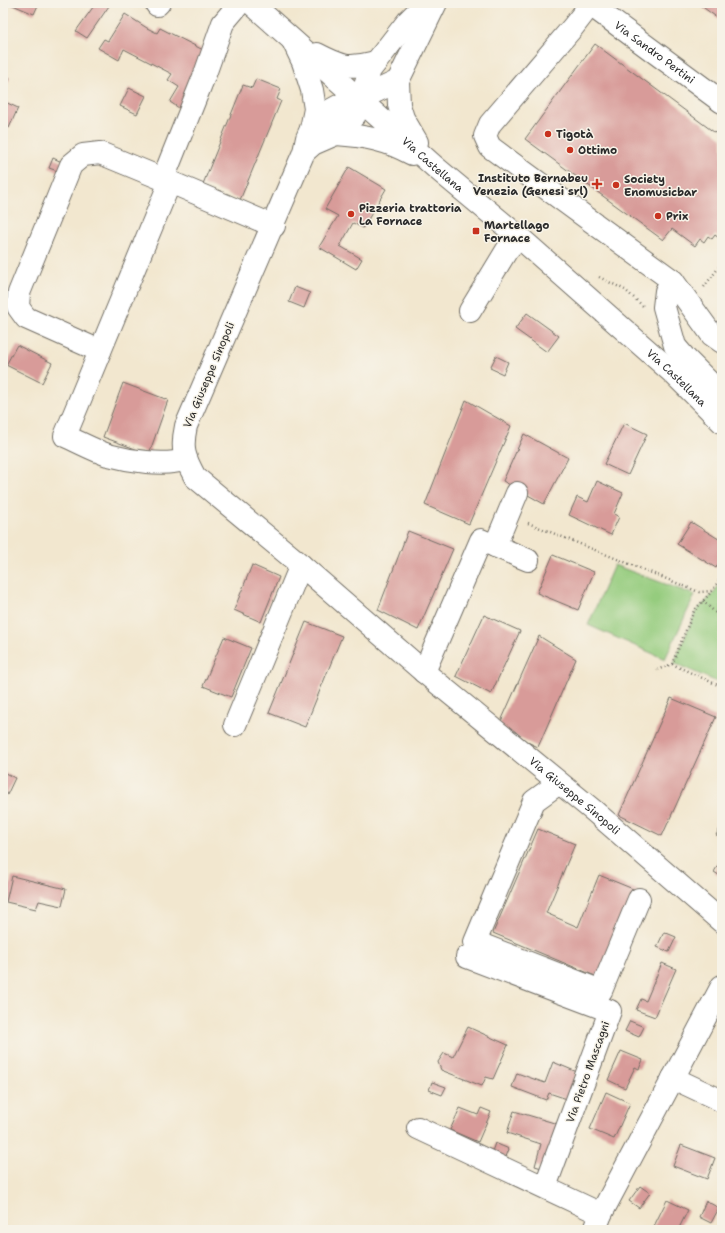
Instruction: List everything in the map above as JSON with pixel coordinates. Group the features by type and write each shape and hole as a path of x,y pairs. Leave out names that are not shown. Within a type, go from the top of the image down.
{"street":[{"path":"185,460 175,463 143,462 107,454 65,436 167,181 177,146 223,23 240,3"},
{"name":"Via Castellana","path":"251,3 436,167 519,237 673,373 722,422"},
{"path":"304,152 313,144 336,134 355,115 370,70 408,21 426,3"},
{"path":"436,3 398,81 399,105 403,118 416,141 436,167"},
{"path":"589,4 573,27 490,124 485,136 490,147 673,281 712,335 722,342"},
{"name":"Via Sandro Pertini","path":"589,4 722,102"},
{"path":"293,41 340,65 350,67 376,62"},
{"name":"Via Giuseppe Sinopoli","path":"293,41 303,62 312,90 315,109 311,129 306,138 304,152 274,226 186,426 183,439 185,460 195,477 424,672 594,811 722,922"},
{"name":"Via Giuseppe Sinopoli","path":"311,129 332,110 342,104 360,99 398,81"},
{"path":"336,134 371,138 404,150 436,167"},
{"path":"100,351 26,318 18,307 18,293 71,165 83,155 100,153 274,226"},
{"path":"470,311 507,250 519,237"},
{"path":"673,281 666,291 664,307 674,346 713,386 722,403"},
{"path":"686,359 685,342 707,327"},
{"path":"495,546 517,493"},
{"path":"424,672 481,540 528,560"},
{"path":"236,725 301,566"},
{"path":"559,783 534,801 475,942 601,991 638,899"},
{"name":"Via Pietro Mascagni","path":"467,957 610,1011 545,1187"},
{"path":"418,1128 545,1187 598,1222 722,986"},
{"path":"673,1078 722,1101"}],"path":[{"path":"690,304 722,263"},
{"path":"508,515 700,592 712,591"},
{"path":"657,670 672,664 694,611 712,591 722,576"},
{"path":"703,601 722,619"},
{"path":"672,664 722,687"},
{"path":"3,832 6,839 3,848"}],"green space":[{"path":"614,565 695,595 665,659 588,625"},
{"path":"722,580 722,684 674,663 696,611 713,594"}],"building":[{"path":"8,3 39,3 34,14"},
{"path":"96,3 111,3 87,38 76,31"},
{"path":"697,3 722,3 722,21"},
{"path":"125,14 157,33 160,28 211,54 182,110 170,102 179,87 168,80 172,74 124,49 119,60 98,48 104,39 108,41"},
{"path":"595,44 722,138 722,233 719,238 715,235 712,239 708,236 704,242 700,239 695,246 672,229 663,240 525,139"},
{"path":"3,74 10,78 3,92"},
{"path":"256,79 281,89 277,99 281,101 240,200 203,184 243,85 252,88"},
{"path":"129,88 146,96 137,114 120,106"},
{"path":"3,101 18,108 9,128 3,126"},
{"path":"53,158 64,163 60,172 49,168"},
{"path":"349,167 386,189 363,228 353,223 340,246 362,259 356,269 319,247 338,216 325,209"},
{"path":"295,287 310,293 304,308 289,302"},
{"path":"527,313 559,336 547,352 515,329"},
{"path":"17,345 52,363 42,383 6,365"},
{"path":"496,356 508,362 503,374 490,368"},
{"path":"123,383 168,400 149,454 103,437"},
{"path":"466,400 511,426 469,524 425,505"},
{"path":"624,423 647,434 628,475 604,464"},
{"path":"524,434 568,458 544,504 503,481"},
{"path":"597,481 623,493 614,514 619,517 611,535 569,515 577,497 588,502"},
{"path":"691,522 722,541 722,557 716,568 677,544"},
{"path":"408,531 453,549 418,630 378,610"},
{"path":"553,555 594,572 578,610 537,593"},
{"path":"252,565 279,577 261,622 234,610"},
{"path":"484,615 520,631 491,694 456,676"},
{"path":"306,622 342,636 305,727 269,713"},
{"path":"539,636 576,659 538,747 498,728"},
{"path":"224,637 251,648 231,697 203,686"},
{"path":"671,698 716,717 662,836 619,815"},
{"path":"3,772 15,778 7,795 3,793"},
{"path":"722,825 722,838 716,835"},
{"path":"538,829 575,844 546,913 578,927 599,875 638,891 600,978 493,933"},
{"path":"722,858 722,877 714,872"},
{"path":"12,876 66,889 62,906 39,901 36,909 6,902"},
{"path":"664,932 676,937 669,952 657,947"},
{"path":"662,963 676,969 655,1017 636,1010 641,999 646,1001"},
{"path":"630,1021 644,1027 639,1037 625,1031"},
{"path":"468,1027 508,1045 493,1079 486,1077 482,1086 441,1070 438,1062 444,1053 453,1057"},
{"path":"621,1051 643,1060 639,1069 635,1067 625,1088 608,1080"},
{"path":"553,1062 577,1072 567,1099 549,1093 546,1100 512,1087 517,1073 545,1083"},
{"path":"432,1082 446,1087 442,1095 429,1090"},
{"path":"606,1092 630,1103 614,1139 590,1129"},
{"path":"460,1108 478,1115 481,1108 491,1112 478,1142 450,1130"},
{"path":"514,1111 561,1125 548,1170 535,1166 541,1144 507,1133"},
{"path":"495,1143 509,1149 504,1162 490,1157"},
{"path":"681,1145 715,1158 707,1179 673,1166"},
{"path":"640,1186 650,1193 639,1208 629,1201"},
{"path":"667,1200 688,1210 678,1230 652,1230"},
{"path":"706,1201 719,1208 711,1223 699,1217"}],"place":[{"name":"Tigotà","path":"548,134"},
{"name":"Ottimo","path":"570,150"},
{"name":"Instituto Bernabeu Venezia (Genesi srl)","path":"597,184"},
{"name":"Society Enomusicbar","path":"616,185"},
{"name":"Pizzeria trattoria La Fornace","path":"351,214"},
{"name":"Prix","path":"658,216"},
{"name":"Martellago Fornace","path":"476,231"}]}
